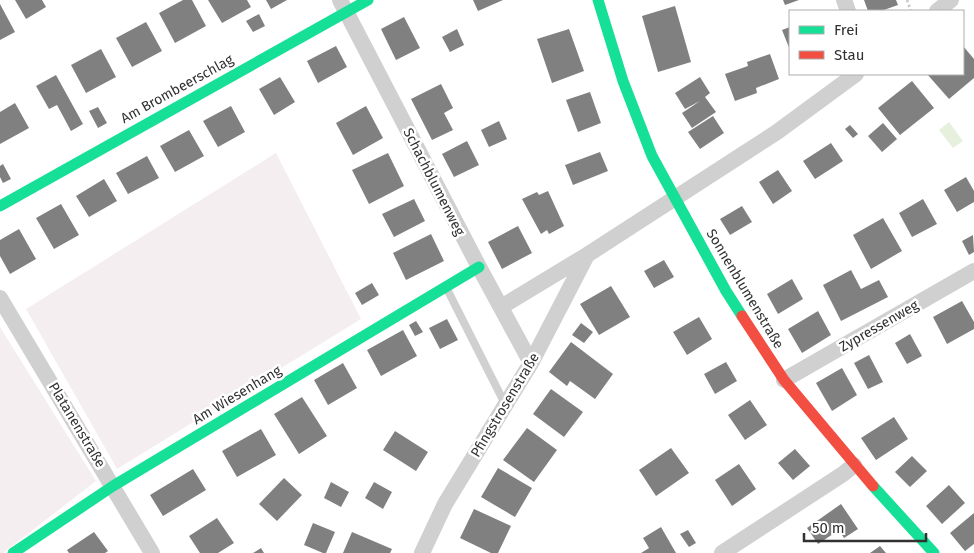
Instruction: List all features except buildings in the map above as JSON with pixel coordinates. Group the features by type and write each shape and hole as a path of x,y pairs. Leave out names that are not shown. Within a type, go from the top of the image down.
{"street":[{"name":"Am Brombeerschlag","path":"0,206 343,6 368,0"},
{"name":"Sonnenblumenstraße","path":"598,0 623,81 652,156 726,290 784,380 854,465 934,553"},
{"path":"938,10 952,0"},
{"name":"Schachblumenweg","path":"343,6 531,364"},
{"name":"Pfingstrosenstraße","path":"501,307 587,255 777,132 855,75"},
{"name":"Pfingstrosenstraße","path":"422,553 445,504 531,364 587,255"},
{"name":"Am Wiesenhang","path":"13,553 114,486 479,268"},
{"name":"Zypressenweg","path":"784,380 974,271"},
{"name":"Platanenstraße","path":"0,298 114,486 152,553"},
{"path":"722,553 854,465"}],"lane":[{"path":"446,287 506,405"}],"shaded area":[{"path":"949,122 963,141 953,148 939,130"},
{"path":"276,153 361,319 117,469 26,309"},
{"path":"0,327 96,481 3,553 0,553"}],"traffic: fast":[{"path":"0,206 368,0"},
{"path":"598,0 623,81 652,156 726,291 742,316"},
{"path":"13,553 113,486 479,267"},
{"path":"873,486 934,553"}],"traffic: jam":[{"path":"742,316 784,380 873,486"}]}
